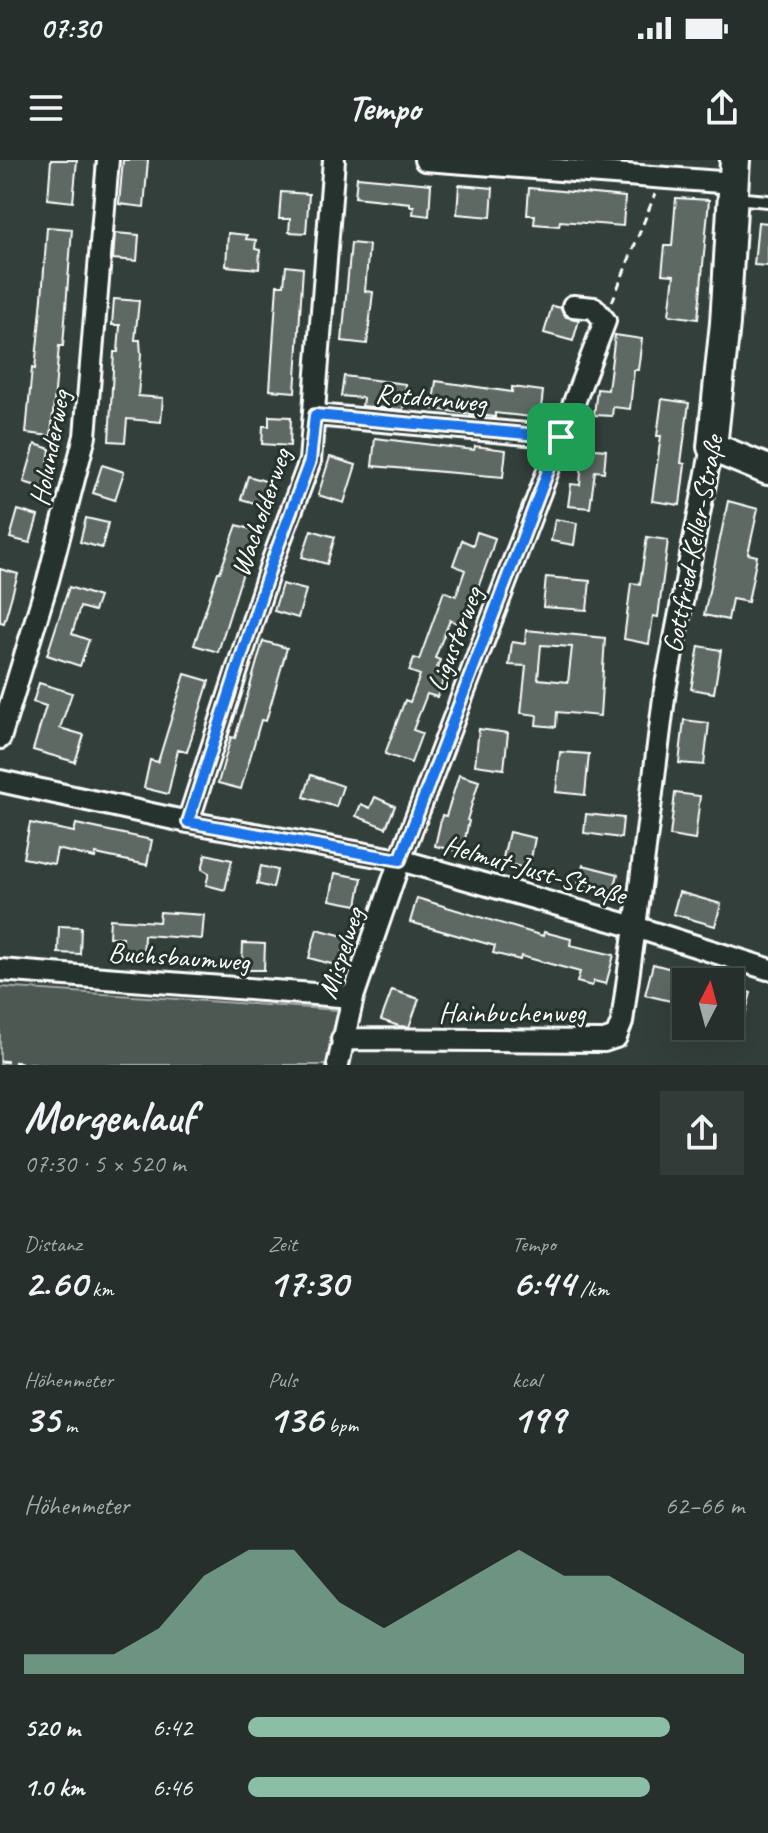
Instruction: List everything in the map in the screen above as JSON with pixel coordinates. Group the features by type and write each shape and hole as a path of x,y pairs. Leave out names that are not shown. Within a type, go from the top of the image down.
{"street":[{"name":"Holunderweg","path":"0,738 48,580 85,436 108,160"},
{"name":"Wacholderweg","path":"188,822 271,565 310,461 334,160"},
{"path":"425,160 662,178 734,180"},
{"name":"Gottfried-Keller-Straße","path":"635,927 665,690 712,447 725,323 734,180"},
{"path":"561,437 605,321 594,308 573,306"},
{"name":"Rotdornweg","path":"315,415 561,437"},
{"name":"Ligusterweg","path":"400,860 561,437"},
{"path":"712,447 768,470"},
{"name":"Helmut-Just-Straße","path":"0,781 188,822 400,860 635,927 768,969"},
{"name":"Mispelweg","path":"338,1065 353,997 400,860"},
{"name":"Hainbuchenweg","path":"342,1039 610,1040 620,1030 635,927"},
{"name":"Buchsbaumweg","path":"0,970 353,997"}],"lane":[{"path":"734,180 768,201"}],"path":[{"path":"605,321 662,178"},
{"path":"0,1061 44,1065"}],"shaded area":[{"path":"0,987 339,1010 327,1065 0,1065"}],"building":[{"path":"51,160 77,160 73,202 48,199"},
{"path":"123,160 148,160 144,207 119,204"},
{"path":"357,177 431,184 429,216 413,214 414,206 410,203 355,197"},
{"path":"459,185 493,188 491,217 457,214"},
{"path":"529,188 625,197 623,226 560,221 559,226 534,224 535,215 527,215"},
{"path":"281,192 309,194 306,233 289,232 290,219 279,219"},
{"path":"676,198 709,200 698,319 669,315 674,275 662,274 665,246 672,246"},
{"path":"758,222 768,223 768,266 754,265"},
{"path":"47,227 72,229 63,346 59,346 51,436 26,433 32,368 35,369"},
{"path":"115,233 139,235 137,261 113,259"},
{"path":"228,233 247,235 246,239 256,240 255,249 260,250 259,269 226,266"},
{"path":"351,243 369,245 365,291 373,292 367,344 342,341"},
{"path":"286,266 303,268 295,392 270,390 277,285 284,285"},
{"path":"114,299 139,301 135,340 140,340 141,355 138,396 163,398 161,422 127,419 125,442 109,441 114,352 118,352 120,325 112,325"},
{"path":"552,306 561,308 566,317 579,320 573,341 544,333"},
{"path":"615,335 642,339 638,370 634,370 630,409 613,407 612,416 594,415 597,389 608,390"},
{"path":"344,376 406,384 403,410 362,406 363,398 341,396"},
{"path":"436,381 512,392 512,387 543,391 540,418 495,413 495,417 432,409"},
{"path":"662,399 689,403 681,463 685,464 680,505 652,501 661,436 657,436"},
{"path":"269,416 291,417 290,446 262,444 263,426 269,426"},
{"path":"375,438 474,450 475,446 506,450 503,477 372,466"},
{"path":"35,444 50,449 48,464 53,466 46,489 24,482"},
{"path":"583,448 606,450 604,472 595,471 590,508 568,506 571,484 580,485"},
{"path":"330,457 356,465 344,503 318,495"},
{"path":"102,465 124,472 115,500 93,493"},
{"path":"248,476 272,483 265,506 241,499"},
{"path":"728,501 758,509 748,554 757,556 748,602 732,599 728,620 704,615"},
{"path":"18,510 38,516 30,543 10,538"},
{"path":"86,518 108,523 102,548 80,542"},
{"path":"555,519 577,523 574,545 551,541"},
{"path":"237,525 260,532 249,564 246,563 218,652 194,645"},
{"path":"311,530 335,537 327,564 302,557"},
{"path":"477,532 495,538 491,552 464,626 450,620 435,658 440,660 437,667 447,671 437,697 427,694 413,730 422,733 411,763 385,754 405,700 410,702 420,675 409,671 414,658 419,660 444,591 456,596 465,570 453,565 462,540 473,545"},
{"path":"647,537 668,540 658,617 653,616 649,644 624,639 631,583 640,584"},
{"path":"0,569 18,574 4,623 0,622"},
{"path":"546,577 590,581 587,610 543,607"},
{"path":"282,584 306,590 298,618 274,611"},
{"path":"69,587 99,597 94,611 80,607 72,634 89,640 80,666 47,655"},
{"path":"526,630 605,638 600,716 557,712 556,727 536,725 537,715 521,713 526,666 509,665 512,642 525,644","holes":["541,645 572,647 568,682 538,679"]},
{"path":"263,641 287,648 266,721 261,720 241,789 218,783 231,737 235,738"},
{"path":"699,646 721,650 714,693 691,689"},
{"path":"185,674 209,681 187,752 178,750 168,794 144,788 150,760 158,762"},
{"path":"39,683 72,693 60,728 84,735 75,762 33,750 46,706 33,702"},
{"path":"684,720 709,723 704,765 679,763"},
{"path":"479,729 508,733 504,769 475,765"},
{"path":"560,752 589,754 585,795 556,792"},
{"path":"311,775 343,786 336,807 304,797"},
{"path":"459,775 479,781 467,820 462,852 435,846 442,815 446,816"},
{"path":"675,793 700,796 695,840 670,836"},
{"path":"375,797 395,806 386,828 356,816 361,804 370,808"},
{"path":"586,814 623,818 621,838 584,833"},
{"path":"30,823 74,832 76,824 152,840 147,865 57,849 54,864 23,858"},
{"path":"509,832 535,838 529,869 502,862"},
{"path":"206,854 232,860 225,890 206,885 209,873 202,869"},
{"path":"583,865 618,874 613,894 578,885"},
{"path":"261,866 277,870 273,888 257,884"},
{"path":"335,873 362,878 357,905 330,900"},
{"path":"679,892 721,904 715,926 673,914"},
{"path":"417,898 543,936 544,932 571,939 570,945 614,955 606,984 594,981 592,986 577,982 580,972 521,956 520,960 493,953 495,946 410,922"},
{"path":"160,912 204,915 202,939 144,935 143,959 121,958 123,937 109,937 110,919 159,922"},
{"path":"59,926 81,927 80,954 58,953"},
{"path":"317,929 347,937 339,966 309,958"},
{"path":"243,943 265,944 264,970 242,970"},
{"path":"653,964 672,969 672,1001 645,995"},
{"path":"392,990 419,999 409,1027 381,1020"},
{"path":"744,991 751,993 744,1018"}],"route":[{"path":"315,415 561,437 400,860 188,822 271,565 310,461 315,415"}]}
